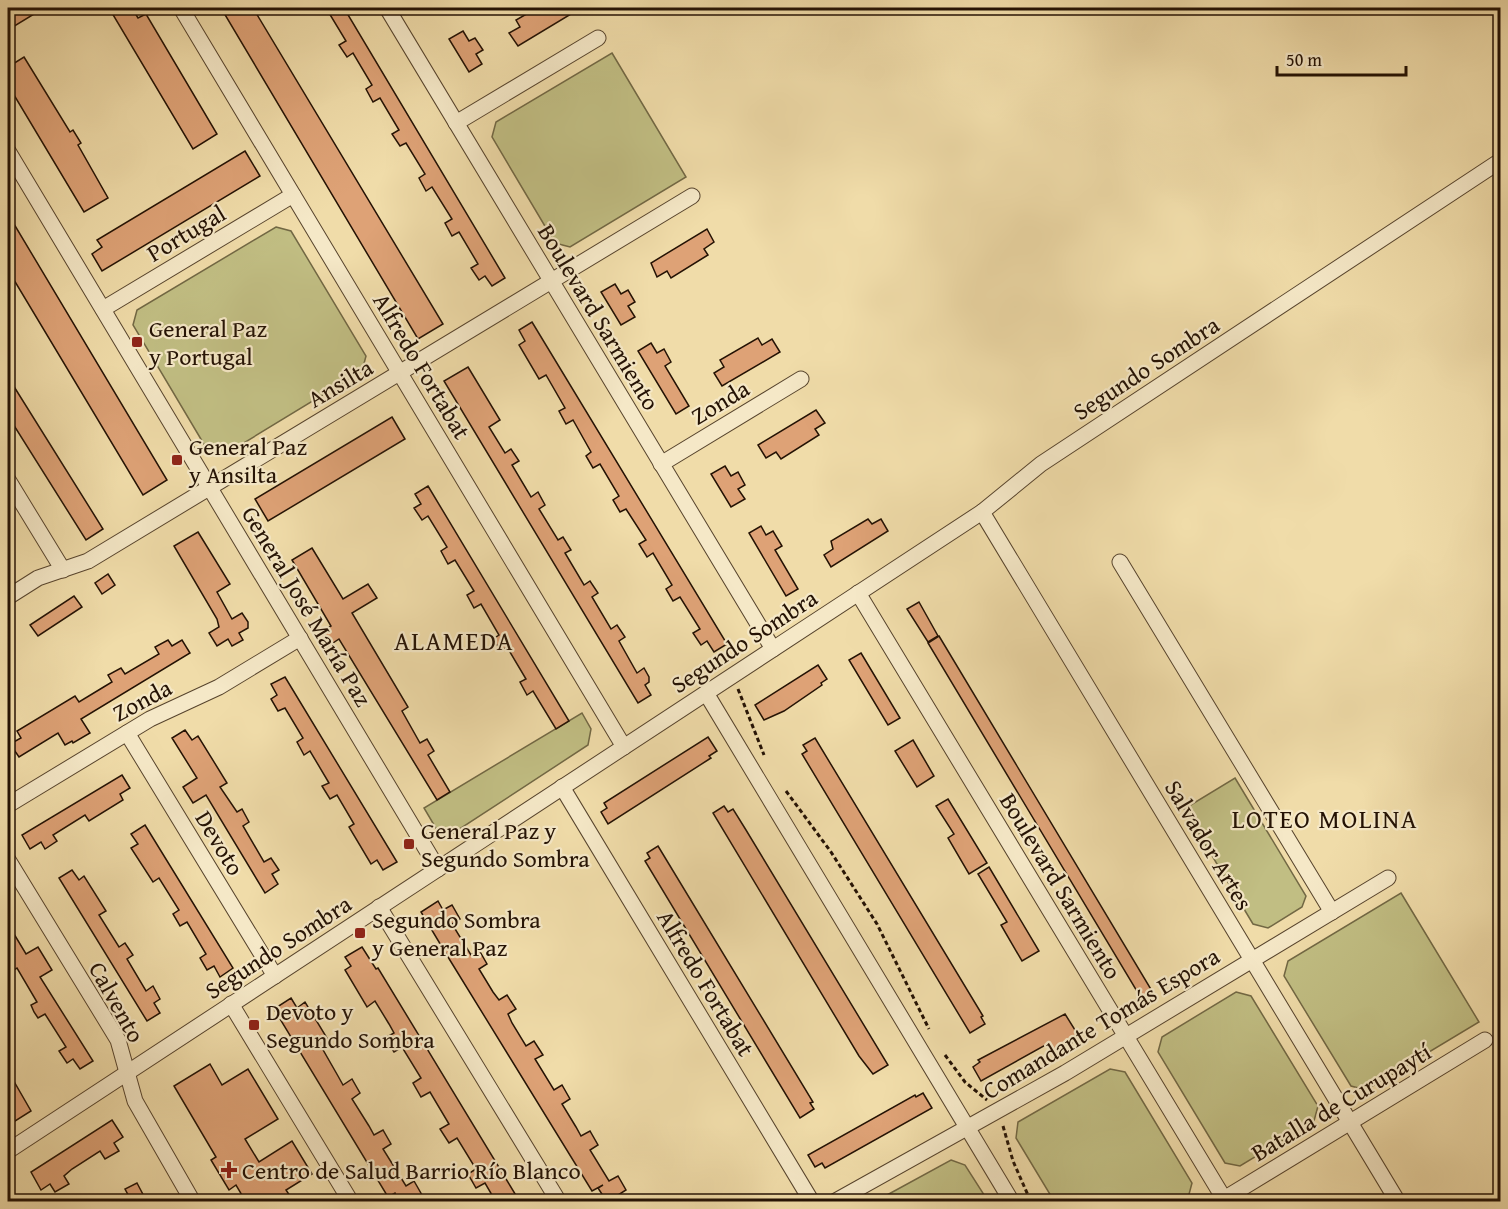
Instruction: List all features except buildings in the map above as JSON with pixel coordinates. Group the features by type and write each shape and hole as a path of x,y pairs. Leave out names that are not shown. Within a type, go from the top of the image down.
{"street":[{"name":"Alfredo Fortabat","path":"181,8 624,747"},
{"name":"Boulevard Sarmiento","path":"387,8 773,649"},
{"path":"456,123 598,38"},
{"name":"General José María Paz","path":"8,151 438,869"},
{"path":"1496,164 1500,181"},
{"name":"Segundo Sombra","path":"8,1151 982,512 1041,464 1496,164"},
{"name":"Portugal","path":"103,309 293,195"},
{"name":"Ansilta","path":"8,597 38,578 88,561 692,196"},
{"name":"Zonda","path":"661,464 801,379"},
{"path":"8,480 63,570"},
{"name":"Salvador Artes","path":"982,512 1398,1202"},
{"path":"1120,562 1332,912"},
{"name":"Boulevard Sarmiento","path":"858,593 1223,1200"},
{"name":"Zonda","path":"8,805 127,733 219,687 300,638"},
{"path":"706,693 1012,1202"},
{"name":"Devoto","path":"127,733 275,976"},
{"name":"Alfredo Fortabat","path":"562,787 812,1202"},
{"name":"Calvento","path":"8,860 118,1040 135,1101 193,1202"},
{"name":"Comandante Tomás Espora","path":"834,1202 1126,1036 1388,878"},
{"path":"379,907 559,1202"},
{"path":"231,1004 351,1202"},
{"name":"Batalla de Curupaytí","path":"1223,1200 1485,1040"}],"path":[{"path":"730,677 740,693 755,736 768,763"},
{"path":"783,787 831,852 877,924 934,1039"},
{"path":"942,1052 961,1077 988,1101 1004,1127 1018,1175 1031,1202"}],"shaded area":[{"path":"612,53 686,177 570,247 555,243 492,137 496,122"},
{"path":"276,227 291,231 366,356 362,371 224,455 208,451 133,325 137,310"},
{"path":"582,713 591,729 588,745 452,834 437,830 424,808"},
{"path":"1235,778 1306,896 1302,907 1268,928 1253,924 1184,809"},
{"path":"1401,893 1479,1022 1366,1090 1351,1086 1284,976 1288,961"},
{"path":"1236,992 1251,996 1318,1106 1314,1121 1240,1166 1225,1163 1158,1052 1162,1037"},
{"path":"1110,1069 1125,1072 1192,1183 1188,1198 1182,1201 1054,1201 1016,1138 1018,1122"},
{"path":"951,1160 965,1165 988,1201 876,1201"}],"place":[{"name":"General Paz y Portugal","path":"137,342"},
{"name":"General Paz y Ansilta","path":"177,460"},
{"name":"General Paz y Segundo Sombra","path":"409,844"},
{"name":"Segundo Sombra y General Paz","path":"360,933"},
{"name":"Devoto y Segundo Sombra","path":"254,1025"},
{"name":"Centro de Salud Barrio Río Blanco","path":"229,1170"}],"district":[{"name":"ALAMEDA","path":"454,640"},
{"name":"LOTEO MOLINA","path":"1325,818"}]}
